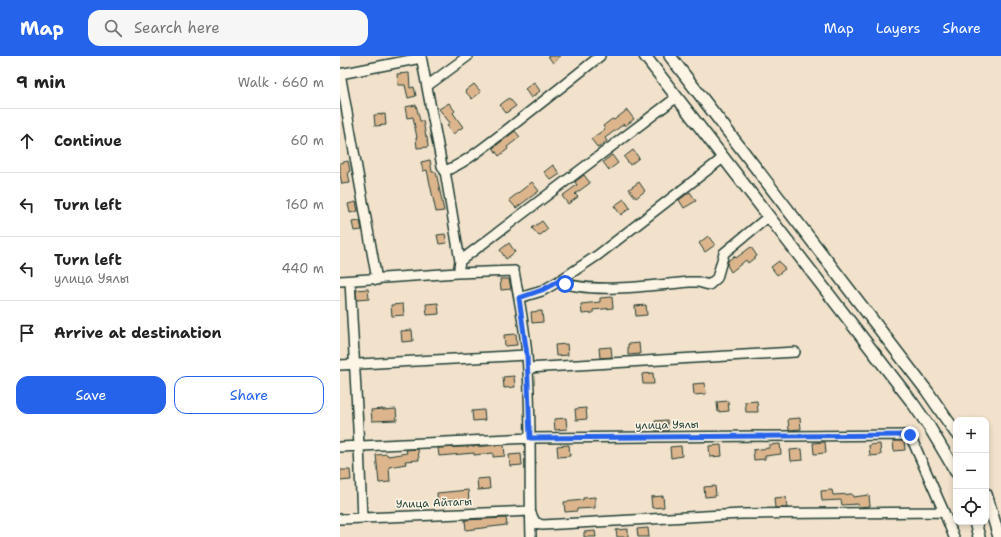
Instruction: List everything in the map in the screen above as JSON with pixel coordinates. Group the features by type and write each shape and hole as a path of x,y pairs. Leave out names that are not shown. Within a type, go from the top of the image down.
{"main road":[{"path":"645,56 925,421 953,466"},
{"path":"670,56 927,391 953,429"},
{"path":"793,248 809,237"},
{"path":"989,504 999,537"},
{"path":"975,525 979,537"}],"street":[{"path":"427,86 468,56"},
{"path":"445,171 457,166 492,141 600,56"},
{"path":"377,280 340,74 421,57 442,166 445,171 460,261 457,273"},
{"path":"460,261 677,97"},
{"path":"519,298 542,290 559,281 598,255 723,158"},
{"path":"559,281 582,288 626,287 689,282 698,282 709,285 717,278 724,253 768,216"},
{"path":"340,282 457,273 514,271 528,368 531,537"},
{"path":"350,281 362,518"},
{"path":"528,368 796,352"},
{"path":"340,365 527,355"},
{"name":"улица Уялы","path":"340,447 530,438 910,435 944,512"},
{"path":"530,512 535,522 542,525 741,514 944,512 954,537"},
{"name":"Улица Айтагы","path":"340,519 530,512"}],"building":[{"path":"548,56 561,56 553,63"},
{"path":"409,73 410,88 414,87 416,96 408,98 405,85 398,85 397,74"},
{"path":"534,82 540,91 531,98 525,89"},
{"path":"474,84 481,92 472,99 465,91"},
{"path":"509,98 516,106 506,113 500,105"},
{"path":"449,103 455,111 453,113 463,127 453,134 447,125 450,123 439,109"},
{"path":"416,105 420,121 423,121 428,147 417,148 417,138 413,117 407,118 405,107"},
{"path":"627,110 634,119 625,126 624,124 605,138 607,141 598,148 591,139 605,129 603,126"},
{"path":"385,114 386,125 375,126 374,115"},
{"path":"515,131 520,137 507,147 508,149 499,156 493,148"},
{"path":"633,150 639,158 630,165 624,157"},
{"path":"612,155 618,163 609,170 603,162"},
{"path":"430,160 432,172 436,172 444,211 436,212 427,170 423,171 421,162"},
{"path":"348,161 350,183 342,184 340,163"},
{"path":"553,165 560,174 551,180 544,172"},
{"path":"584,175 590,183 575,194 578,197 568,204 562,196 577,185 575,182"},
{"path":"532,182 539,191 516,208 509,200"},
{"path":"639,182 645,191 636,198 629,189"},
{"path":"690,192 696,201 684,208 679,200"},
{"path":"624,199 630,208 621,215 614,206"},
{"path":"356,202 358,211 350,213 348,204"},
{"path":"360,221 362,230 354,231 352,222"},
{"path":"542,221 548,229 539,236 532,228"},
{"path":"445,234 447,243 439,244 437,235"},
{"path":"708,236 715,245 705,252 699,243"},
{"path":"509,243 515,252 506,259 500,250"},
{"path":"751,247 757,256 748,263 746,260 731,272 727,265 728,261 734,256 736,258"},
{"path":"779,261 785,269 777,275 771,267"},
{"path":"500,279 509,279 511,289 501,290"},
{"path":"368,289 369,299 357,300 356,290"},
{"path":"612,297 613,308 593,310 593,313 582,314 581,304 600,302 600,298"},
{"path":"438,303 439,314 427,315 426,304"},
{"path":"403,304 404,315 392,316 391,305"},
{"path":"646,305 647,315 636,316 635,306"},
{"path":"542,311 543,322 532,323 531,312"},
{"path":"412,330 413,341 402,342 401,331"},
{"path":"516,334 517,345 505,346 504,335"},
{"path":"639,343 640,354 628,355 628,344"},
{"path":"567,344 568,355 556,356 555,345"},
{"path":"611,347 612,357 600,358 599,348"},
{"path":"653,373 654,384 643,384 642,374"},
{"path":"514,376 515,387 504,388 503,377"},
{"path":"705,383 706,394 694,395 693,384"},
{"path":"728,401 729,411 718,412 717,402"},
{"path":"757,401 758,412 746,412 745,402"},
{"path":"586,408 587,419 576,420 575,409"},
{"path":"396,409 397,420 372,421 371,410"},
{"path":"484,410 485,420 473,421 472,411"},
{"path":"566,418 567,429 555,430 554,419"},
{"path":"800,418 801,429 789,430 788,419"},
{"path":"667,420 668,431 656,431 655,421"},
{"path":"893,441 904,441 905,450 894,451"},
{"path":"825,442 826,453 814,454 813,443"},
{"path":"780,444 781,454 765,456 765,459 754,460 753,450 769,448 769,445"},
{"path":"880,444 881,455 870,456 869,445"},
{"path":"504,445 505,456 493,457 493,453 439,456 438,448"},
{"path":"569,445 570,456 558,457 557,446"},
{"path":"721,445 722,456 710,457 709,446"},
{"path":"681,446 682,456 671,458 670,447"},
{"path":"418,449 419,460 405,461 406,464 389,467 390,482 379,483 376,455 387,454 388,456 407,453 406,450"},
{"path":"802,449 803,460 791,461 790,450"},
{"path":"521,454 522,465 510,466 509,455"},
{"path":"340,470 350,470 351,480 340,481"},
{"path":"489,478 490,489 478,490 477,479"},
{"path":"715,486 716,496 705,497 704,487"},
{"path":"468,490 469,501 438,504 437,493"},
{"path":"832,490 833,495 852,494 853,497 869,495 870,506 859,507 858,504 842,505 841,500 822,501 821,491"},
{"path":"663,496 664,507 652,508 651,497"},
{"path":"595,497 595,508 577,509 577,511 565,512 564,502"},
{"path":"786,497 787,508 775,508 774,498"},
{"path":"506,518 507,525 466,530 465,520"},
{"path":"648,528 649,537 638,537 637,529"},
{"path":"628,529 628,537 617,537 616,530"},
{"path":"595,531 596,537 584,537 584,532"}],"route":[{"path":"565,284 559,281 542,290 519,298 527,355 530,438 910,435"}]}
